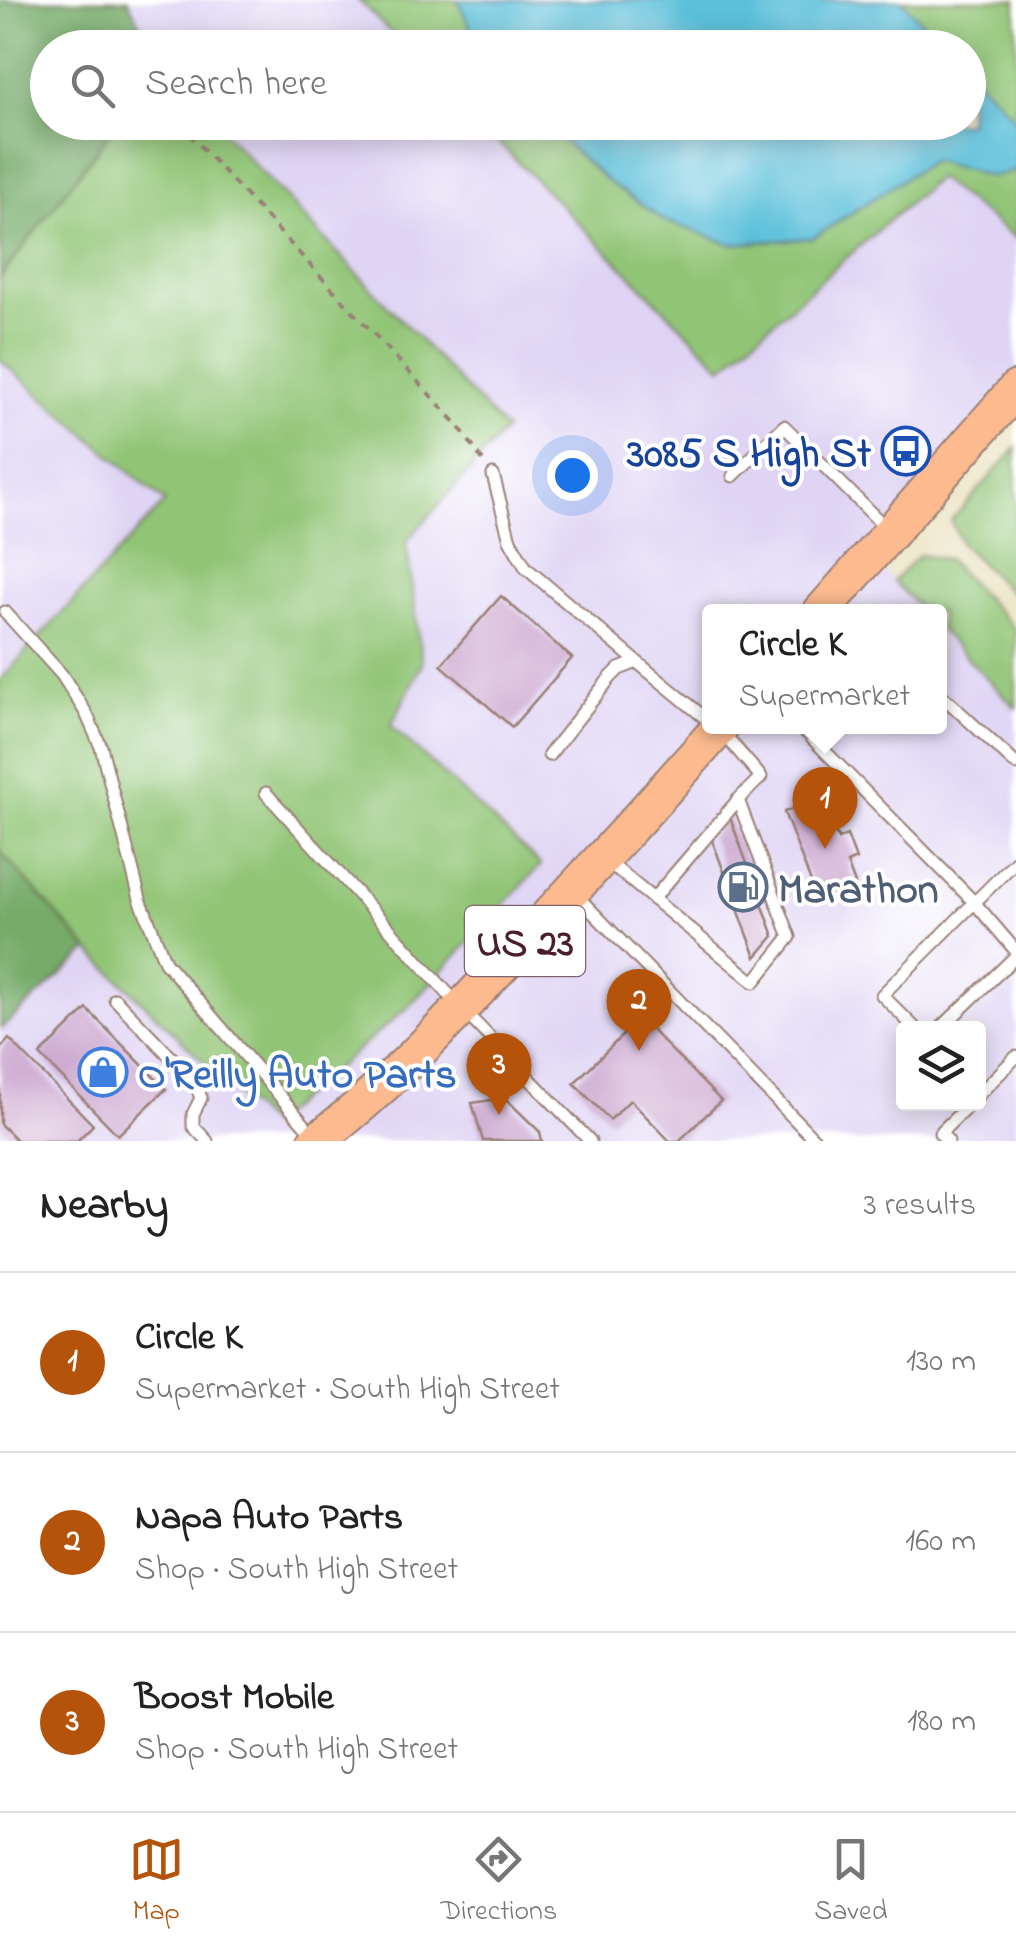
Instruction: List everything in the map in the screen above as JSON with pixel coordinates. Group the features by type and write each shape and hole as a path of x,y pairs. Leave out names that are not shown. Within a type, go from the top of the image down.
{"main road":[{"path":"835,604 890,532 1016,389"},
{"name":"US 23","path":"317,1140 354,1112 461,1008 604,858 709,734"}],"lane":[{"path":"734,476 784,426 890,532"},
{"path":"493,476 510,540 526,568 702,715"},
{"path":"5,612 62,675 86,713 101,747 140,899 165,962 317,1140"},
{"path":"549,755 610,678 619,669 637,662"},
{"path":"947,700 1016,764"},
{"path":"653,899 761,777 723,734"},
{"path":"808,734 974,902 1016,954 948,1021"},
{"path":"266,793 461,1008 590,1141"},
{"path":"604,858 754,982 790,938 738,800"},
{"path":"908,1021 882,995 1016,862"},
{"path":"572,892 816,1141"},
{"path":"115,999 195,1082 201,1098 193,1114 193,1126 207,1141"},
{"path":"986,1087 1016,1058"},
{"path":"948,1141 940,1133 963,1111"}],"path":[{"path":"195,140 458,425 493,476"}],"shaded area":[{"path":"128,0 358,0 388,30 143,30"},
{"path":"231,140 496,140 722,367 937,178 1016,239 1016,402 877,564 915,604 702,604 702,734 947,734 947,637 1016,708 1016,1141 0,1141 0,1028 89,950 269,1125 407,1008 541,866 391,726 422,663 406,542 505,430"},
{"path":"0,360 165,501 0,680"}],"green space":[{"path":"0,0 128,0 143,30 30,30 30,140 104,140 0,278"},
{"path":"358,0 458,0 471,30 388,30"},
{"path":"901,0 1016,0 1016,120 986,89 986,30 930,30"},
{"path":"104,140 231,140 505,430 406,542 422,663 391,726 541,865 407,1008 269,1125 89,950 0,851 0,680 165,502 0,360 0,278"},
{"path":"496,140 562,140 607,181 665,221 731,244 813,238 932,160 990,177 1016,170 1016,239 937,178 722,367"},
{"path":"1016,448 1016,598 962,545 951,521"},
{"path":"919,555 947,559 1016,630 1016,708 947,637 947,604 915,604 893,581"},
{"path":"0,851 89,950 1,1029 0,1028"}],"water":[{"path":"458,0 901,0 930,30 471,30"},
{"path":"986,89 1016,120 1016,170 991,177 932,160 813,238 731,244 665,221 607,181 562,140 986,140"}],"building":[{"path":"501,596 572,658 512,727 441,665"},
{"path":"822,798 838,839 847,835 856,859 847,863 855,884 817,898 784,812"},
{"name":"Marathon","path":"729,815 774,936 756,957 711,837"},
{"name":"O'Reilly Auto Parts","path":"87,1009 166,1089 118,1135 40,1055"},
{"path":"640,1018 721,1101 679,1141 670,1141 630,1100 610,1120 574,1083"},
{"path":"9,1039 93,1125 77,1141 17,1141 0,1124 0,1049"},
{"path":"505,1098 540,1132 542,1141 483,1141 472,1103"}],"place":[{"name":"3085 S High St","path":"906,451"},
{"name":"Circle K","path":"825,849"},
{"name":"Marathon","path":"743,887"},
{"name":"Napa Auto Parts","path":"639,1051"},
{"name":"O'Reilly Auto Parts","path":"103,1072"},
{"name":"Boost Mobile","path":"499,1115"}]}
